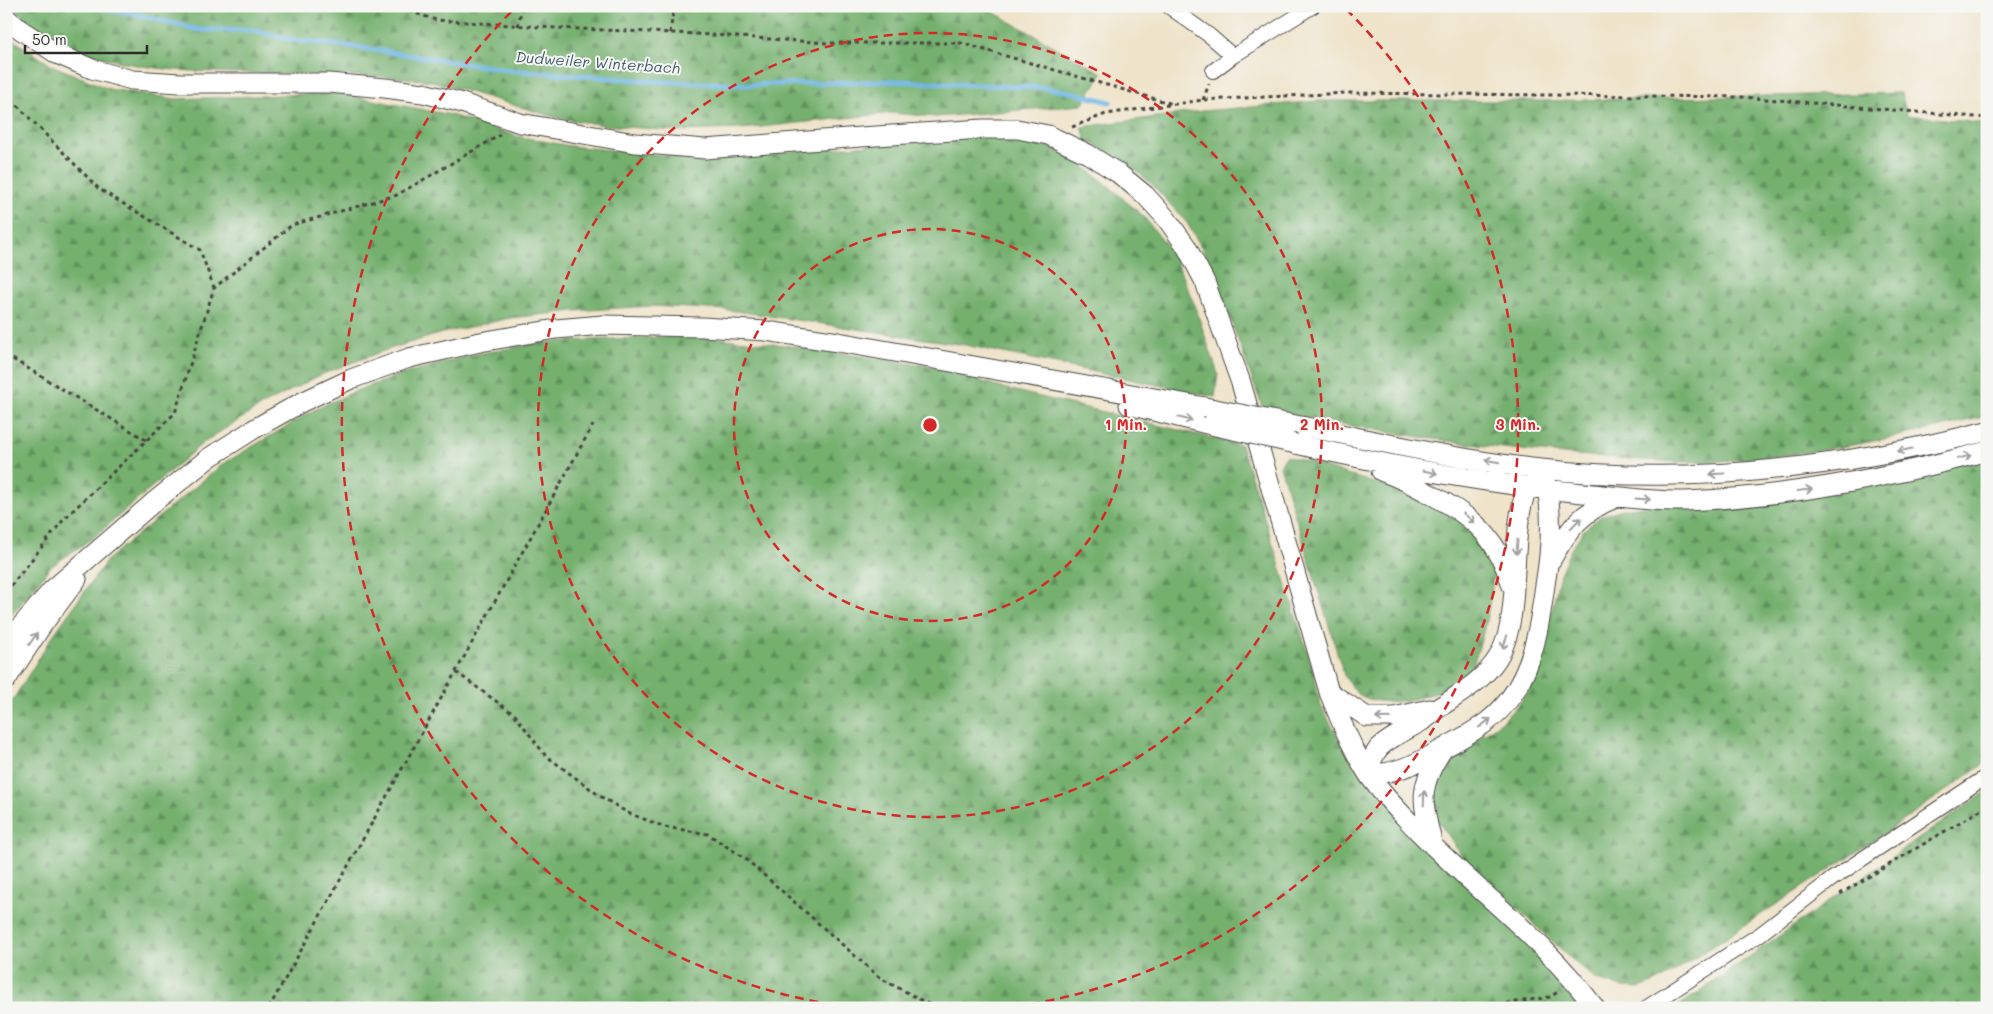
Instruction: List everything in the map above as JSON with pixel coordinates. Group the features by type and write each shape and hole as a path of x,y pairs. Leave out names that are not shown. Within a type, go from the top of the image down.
{"main road":[{"path":"6,18 57,54 92,69 132,80 180,83 328,83 385,88 423,93 459,102 520,123 635,142 705,149 983,129 1017,129 1048,135 1088,154 1118,173 1145,195 1166,218 1181,239 1205,282 1241,383 1329,692 1344,728 1369,775 1395,807 1432,846 1541,945 1574,981 1595,1008"},
{"path":"6,647 21,626 52,590 155,501 210,457 254,429 302,402 351,379 408,358 480,342 556,329 594,326 702,327 775,333 1205,407 1397,445 1540,469 1603,474 1657,475 1766,472 1876,456 1923,447 1987,430"},
{"path":"951,362 1330,452 1472,480 1618,497 1683,501 1800,491 1887,476 1987,451"},
{"path":"1330,452 1400,478 1457,508 1473,520 1485,533 1496,551 1508,573 1514,594"},
{"path":"1369,775 1404,769 1488,721 1505,705 1519,684 1530,663 1537,639 1549,563 1551,506 1548,490 1540,469"},
{"path":"1369,775 1372,762 1379,748 1392,738 1424,720 1477,682 1490,669 1499,656 1506,641 1510,622 1520,510 1526,487 1532,476 1540,469"},
{"path":"1549,563 1572,525 1594,507 1618,497"},
{"path":"6,680 43,624 99,551"},
{"path":"1329,692 1359,713 1377,718 1414,714 1441,706"},
{"path":"1432,846 1423,804 1424,792 1428,774 1443,748"}],"street":[{"path":"1168,6 1210,36 1233,56"},
{"path":"1213,71 1301,10 1312,6"},
{"path":"1646,1008 1759,935 1832,879 1987,776"}],"path":[{"path":"394,6 436,20 518,26 828,43 961,44 1176,105"},
{"path":"518,26 522,6"},
{"path":"670,33 674,6"},
{"path":"1048,135 1106,114 1203,100 1347,93 1742,97 1987,118"},
{"path":"6,94 99,189 200,250 214,288"},
{"path":"6,592 64,518 175,413 214,288 292,225 397,195 520,123"},
{"path":"6,355 146,440"},
{"path":"269,1008 593,425"},
{"path":"456,672 515,715 545,755 600,796 628,813 665,828 708,834 747,860 880,978 936,1008"},
{"path":"1836,896 1987,806"},
{"path":"1475,1008 1550,997 1574,981"}],"green space":[{"path":"11,6 974,6 993,12 1102,73 1082,105 936,117 892,113 742,129 677,131 604,125 558,118 432,81 397,77 195,71 142,66 90,53 64,42 37,28"},
{"path":"6,35 51,65 109,89 176,99 336,93 451,115 516,136 570,146 661,155 728,157 985,135 1024,139 1051,148 1078,162 1143,216 1172,252 1193,301 1218,374 1215,397 965,345 729,310 650,306 574,311 510,318 442,333 383,351 320,375 261,406 204,442 94,537 50,567 6,622"},
{"path":"1901,93 1907,115 1987,124 1987,416 1837,448 1723,461 1665,462 1520,450 1434,439 1263,409 1210,262 1187,223 1152,184 1125,161 1086,140 1082,127 1202,111 1320,101 1539,101"},
{"path":"660,337 716,338 776,344 935,367 1003,388 1241,445 1312,666 1321,706 1353,764 1553,969 1585,1008 6,1008 6,711 54,634 108,559 223,464 314,410 358,390 413,371 477,354 546,342"},
{"path":"1286,456 1403,492 1433,504 1459,519 1478,537 1492,563 1492,590 1478,651 1469,671 1460,680 1432,694 1399,701 1368,699 1353,689 1344,675 1280,466"},
{"path":"1987,459 1987,762 1879,837 1664,978 1640,988 1622,987 1597,980 1578,965 1463,859 1435,818 1432,804 1434,782 1443,763 1455,750 1475,740 1504,720 1521,701 1539,670 1560,574 1570,551 1584,530 1601,516 1622,509"},
{"path":"1987,791 1987,1008 1676,1008"}],"waterway":[{"name":"Dudweiler Winterbach","path":"88,6 135,14 199,30 253,30 293,40 356,47 509,70 650,81 750,85 896,81 1045,88 1110,102"}]}
